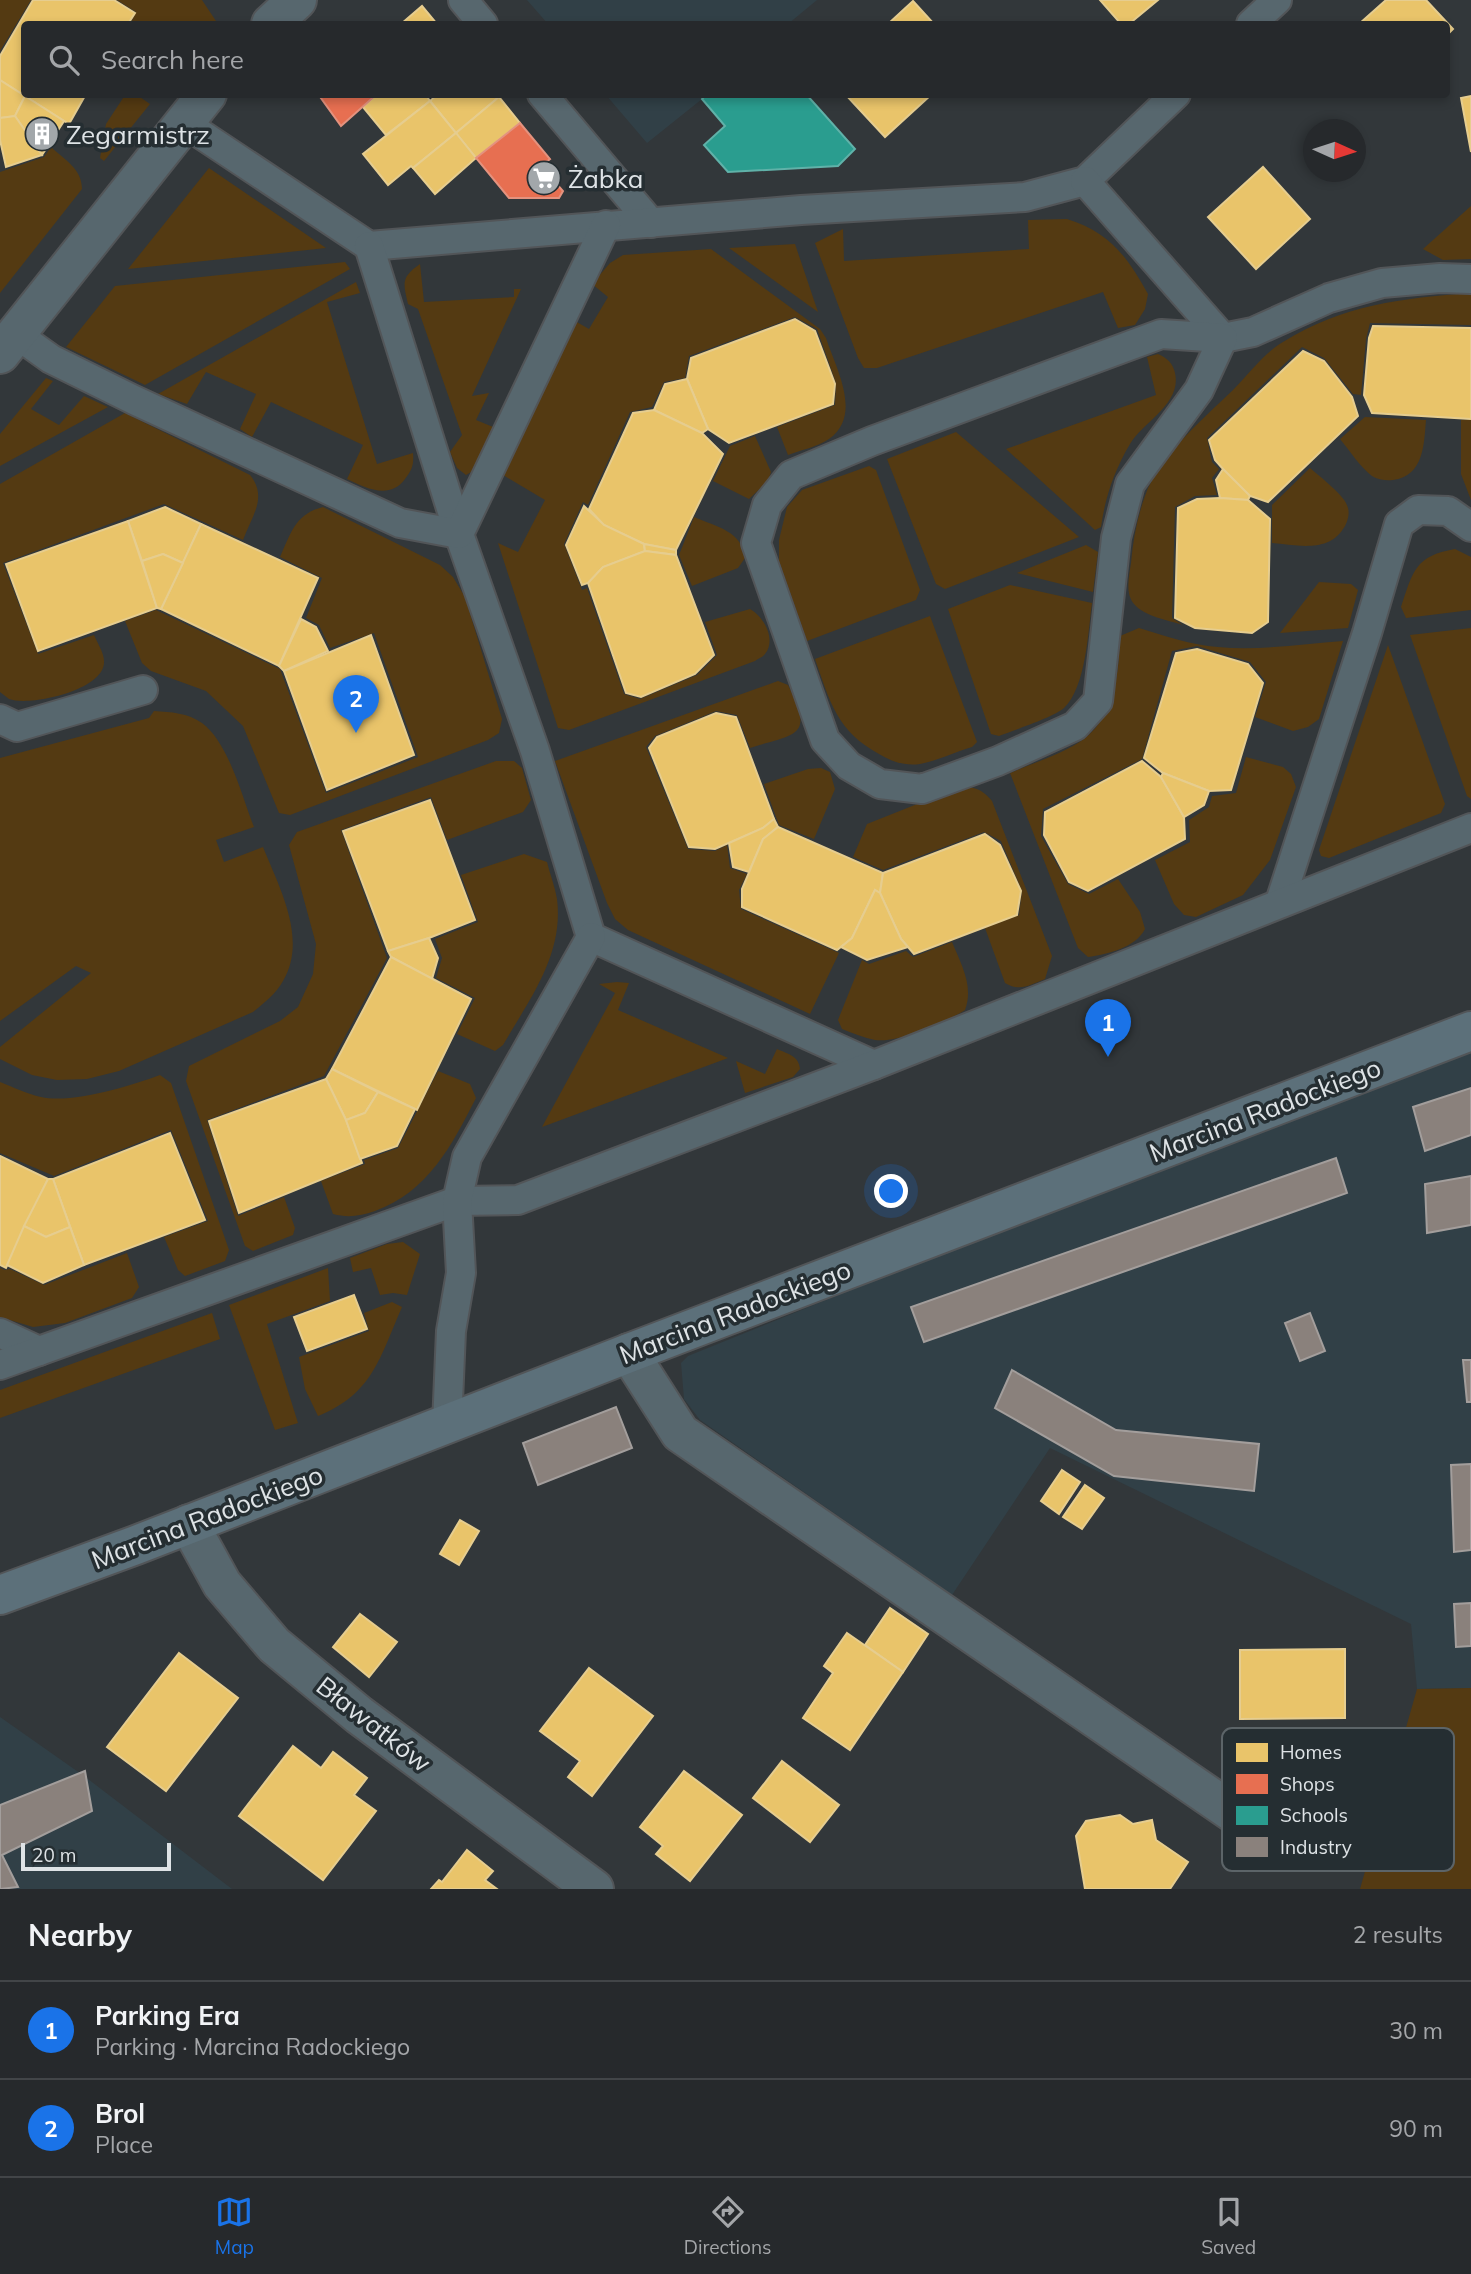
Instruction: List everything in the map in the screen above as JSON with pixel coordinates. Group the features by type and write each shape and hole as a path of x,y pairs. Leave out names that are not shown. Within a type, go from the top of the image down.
{"street":[{"path":"274,21 297,0"},
{"path":"8,344 196,109"},
{"name":"Marcina Radockiego","path":"0,1595 1471,1031"},
{"path":"629,1353 680,1433 1222,1805"},
{"name":"Bławatków","path":"189,1524 222,1584 274,1645 359,1715 594,1889"}],"lane":[{"path":"463,0 481,21"},
{"path":"1254,21 1277,0"},
{"path":"545,98 651,223"},
{"path":"369,246 801,210 1025,197 1085,181 1172,98"},
{"path":"196,109 369,246 459,534 536,751 591,937 467,1157 457,1201 461,1273 451,1331 447,1425"},
{"path":"1085,181 1223,338"},
{"path":"459,534 606,225"},
{"path":"1223,338 1199,390 1130,484 1116,538 1098,701 1075,726 998,761 922,789 880,784 849,766 825,740 755,542 767,505 791,475 872,441 1161,334 1223,338 1254,332 1329,298 1381,283 1440,278 1471,279"},
{"path":"8,344 51,359 400,523 459,534"},
{"path":"1280,902 1399,524 1418,510 1426,510 1448,511 1471,527"},
{"path":"0,719 17,727 143,690"},
{"path":"0,1365 457,1201 518,1200 874,1065 1471,828"},
{"path":"591,937 874,1065"},
{"path":"0,1333 39,1351"}],"shaded area":[{"path":"0,0 31,0 0,51"},
{"path":"117,0 202,0 216,21 132,21 136,12"},
{"path":"527,0 817,0 792,21 545,21"},
{"path":"123,98 141,98 150,104 104,161 100,158 106,124"},
{"path":"609,98 703,98 647,143"},
{"path":"51,147 76,170 82,189 0,293 0,172 44,157"},
{"path":"209,168 326,248 128,269"},
{"path":"1471,206 1471,259 1443,260 1423,249"},
{"path":"1067,219 1106,238 1132,268 1148,294 1145,309 1135,325 1118,328 1103,292 877,368 864,368 858,358 815,243 843,229 844,261 1029,249 1028,220"},
{"path":"795,244 818,312 729,248"},
{"path":"711,249 820,329 826,338 844,391 844,417 839,429 829,439 788,455 777,427 835,405 836,383 817,329 795,317 689,356 685,378 664,382 652,407 630,412 588,505 583,502 564,544 582,590 587,588 624,694 640,699 697,675 717,655 705,622 750,609 764,622 770,642 764,655 755,661 569,730 558,728 498,543 518,552 545,500 503,475 575,321 589,329 608,297 592,284 610,263 623,255"},
{"path":"345,262 350,269 145,385 66,347 115,286"},
{"path":"420,264 424,302 514,297 514,289 521,289 472,396 489,393 476,420 498,429 478,468 466,475 457,468 450,452 462,435 418,309 408,304 406,297 405,281 409,273"},
{"path":"356,282 360,293 327,302 377,464 413,453 411,470 399,485 392,489 377,490 347,479 363,445 271,402 252,437 240,429 256,394 206,372 187,404 158,394"},
{"path":"1471,293 1471,325 1370,323 1361,395 1353,394 1324,358 1302,347 1207,438 1212,462 1219,469 1212,478 1217,495 1195,496 1175,507 1172,618 1183,625 1150,615 1134,604 1128,585 1133,546 1140,513 1152,481 1183,439 1269,352 1305,329 1350,312 1397,301"},
{"path":"1158,354 1169,361 1174,369 1176,384 1173,394 1130,444 1111,485 1101,527 1095,530 1006,449 1156,395 1147,357"},
{"path":"46,378 53,381 31,409 59,425 84,396 108,407 0,466 0,434"},
{"path":"125,413 250,475 258,491 254,515 243,540 164,504 3,563 38,654 94,635 104,661 101,671 93,680 65,694 33,701 9,699 0,692 0,484"},
{"path":"1365,417 1426,420 1423,448 1417,466 1411,472 1393,480 1382,480 1372,476 1359,464 1340,439"},
{"path":"1461,420 1471,420 1471,500 1461,474"},
{"path":"956,432 1079,537 945,589 936,584 887,459"},
{"path":"755,436 771,472 768,481 749,499 713,481 730,446"},
{"path":"869,466 876,470 920,590 916,600 807,641 779,561 779,540 787,507 802,490"},
{"path":"1310,468 1338,492 1346,503 1349,513 1346,524 1337,537 1320,545 1272,543 1272,505"},
{"path":"323,507 440,565 453,577 465,597 502,719 499,733 488,740 290,815 279,813 243,726 206,691 151,671 142,663 125,621 156,610 280,669 326,793 418,757 374,633 330,648 319,625 306,618 322,578 280,557 291,532 300,520 306,514"},
{"path":"694,517 734,536 743,549 745,558 738,568 692,586 679,555"},
{"path":"1086,545 1098,552 1093,592 1017,573"},
{"path":"1455,549 1471,557 1471,610 1406,618 1401,607 1418,567 1431,556"},
{"path":"1319,582 1351,584 1358,590 1348,628 1280,633"},
{"path":"1010,585 1092,603 1085,658 1071,699 1064,708 1052,715 999,736 991,734 948,609"},
{"path":"930,616 977,742 972,747 933,761 904,764 889,759 853,736 831,702 815,659"},
{"path":"1139,628 1188,642 1233,648 1343,641 1319,719 1308,727 1293,731 1255,717 1266,682 1250,662 1197,646 1172,651 1142,759 1043,809 1041,836 1068,884 1089,894 1118,879 1140,912 1145,929 1135,941 1112,952 1088,957 1078,948 1010,773 1068,749 1094,729 1103,718 1113,692 1120,636"},
{"path":"1471,628 1471,799 1467,796 1410,635"},
{"path":"1388,645 1445,804 1441,813 1329,858 1321,856 1319,850"},
{"path":"778,681 788,685 800,715 800,724 796,731 789,735 750,748 737,715 716,711 655,736 646,747 688,849 715,851 727,845 730,868 747,874 739,890 741,909 839,953 810,1014 628,930 615,919 555,761"},
{"path":"154,711 185,715 197,720 220,743 254,827 216,840 224,862 263,847 288,913 293,948 290,965 277,990 253,1012 119,1071 87,1079 57,1080 32,1075 0,1059 0,1047 91,973 76,966 0,1021 0,758 149,718"},
{"path":"1246,757 1283,767 1291,774 1296,787 1270,860 1243,895 1196,917 1184,915 1174,904 1155,860 1190,842 1189,820 1209,807 1212,796 1236,793"},
{"path":"496,761 514,761 522,768 531,800 523,812 447,840 431,797 341,830 387,958 324,1076 207,1120 238,1216 284,1197 295,1228 293,1235 253,1251 245,1246 186,1081 189,1066 280,1021 298,1007 313,974 316,944 289,845 297,832"},
{"path":"821,768 830,772 835,789 814,839 779,825 764,784 808,769"},
{"path":"960,787 978,790 992,801 1052,956 1045,979 1030,985 1015,987 1005,983 985,928 1019,915 1022,891 1001,841 984,832 883,870 853,857 867,824"},
{"path":"524,854 547,862 557,899 558,920 550,958 542,976 503,1045 495,1051 457,1034 475,998 436,978 442,958 435,939 478,922 461,875"},
{"path":"952,942 967,984 965,1010 934,1026 885,1040 863,1037 842,1029 838,1020 862,960 869,964 906,951 913,957"},
{"path":"629,983 618,1010 728,1058 542,1127 615,993 599,984"},
{"path":"1471,1038 1471,1688 1417,1689 1411,1624 1050,1448 952,1595 700,1420 684,1399 681,1363 688,1356"},
{"path":"777,1049 795,1058 800,1069 793,1077 745,1093 736,1061 765,1074"},
{"path":"438,1071 470,1084 476,1098 458,1133 436,1165 410,1192 394,1203 359,1215 333,1214 321,1181 365,1164 364,1160 398,1148"},
{"path":"160,1075 171,1083 229,1250 225,1261 185,1276 178,1270 164,1237 208,1221 171,1130 54,1176 0,1153 0,1082 54,1099 118,1089"},
{"path":"403,1242 420,1254 407,1295 380,1295 371,1268 353,1272 350,1258 387,1244"},
{"path":"127,1253 139,1287 132,1298 65,1323 33,1327 0,1317 0,1268 10,1269 44,1285"},
{"path":"328,1268 330,1301 267,1324 298,1423 275,1430 229,1305"},
{"path":"392,1302 402,1307 372,1372 351,1397 318,1416 305,1389 299,1357 369,1331 364,1313"},
{"path":"212,1313 220,1339 0,1418 0,1390"},
{"path":"1471,1688 1471,1889 1360,1889 1365,1871 1454,1871 1454,1728 1406,1728 1417,1689"},
{"path":"0,1717 84,1776 232,1889 0,1889"}],"building: Homes":[{"path":"33,0 114,0 135,13 130,21 21,21 21,93 0,80 0,56"},
{"path":"1100,0 1158,0 1133,21 1118,21"},
{"path":"1386,0 1426,0 1446,21 1362,21"},
{"path":"913,1 931,21 891,21"},
{"path":"422,6 434,21 404,21"},
{"path":"0,80 24,98 15,116 0,118"},
{"path":"1471,96 1471,152 1461,98"},
{"name":"Zegarmistrz","path":"24,98 28,98 64,121 42,155 15,116"},
{"path":"28,98 84,98 69,124"},
{"path":"373,98 428,98 430,101 386,135 363,107"},
{"path":"433,98 498,98 456,133 430,101"},
{"path":"498,98 520,123 476,158 456,133"},
{"path":"849,98 928,98 885,137"},
{"path":"430,101 456,133 388,185 363,154"},
{"path":"15,116 42,155 6,167 0,140 0,118"},
{"path":"456,133 476,158 435,194 413,168"},
{"path":"1263,167 1310,219 1256,269 1208,217"},
{"path":"795,319 815,331 835,384 833,404 729,443 708,429 687,379 691,358"},
{"path":"1373,326 1471,328 1471,419 1372,413 1364,395 1369,338"},
{"path":"1303,351 1324,361 1352,397 1358,416 1268,502 1250,496 1223,469 1215,460 1209,440"},
{"path":"687,379 708,429 702,433 654,410 665,384"},
{"path":"654,410 702,433 723,454 676,550 644,544 604,525 589,509 633,413"},
{"path":"1223,469 1250,496 1248,500 1220,498 1216,480"},
{"path":"1197,499 1248,500 1270,519 1268,622 1252,633 1195,628 1175,618 1178,508"},
{"path":"584,506 604,525 644,544 645,551 603,567 588,583 582,585 566,545"},
{"path":"165,507 201,524 183,563 163,554 142,561 128,521"},
{"path":"128,521 157,608 38,651 6,564"},
{"path":"201,524 318,578 279,666 161,609"},
{"path":"644,544 676,550 676,555 645,551"},
{"path":"645,551 676,555 714,655 695,674 641,697 626,693 588,583 603,567"},
{"path":"163,554 183,563 161,609 157,608 142,561"},
{"path":"301,619 316,627 328,651 284,671 279,666"},
{"path":"371,635 414,755 327,790 284,671"},
{"path":"1197,649 1248,664 1263,683 1231,790 1209,791 1163,773 1144,758 1176,653"},
{"path":"716,713 736,717 774,819 763,828 715,849 689,847 649,748 657,737"},
{"path":"1142,761 1161,777 1184,817 1185,839 1088,891 1069,882 1044,835 1045,812"},
{"path":"1163,773 1209,791 1204,805 1184,817 1161,777"},
{"path":"430,800 475,920 388,951 343,831"},
{"path":"774,819 778,827 763,839 749,872 733,867 729,843 763,828"},
{"path":"778,827 883,873 880,893 875,890 852,938 837,950 742,907 742,889 763,839"},
{"path":"985,834 1000,845 1021,891 1017,915 914,954 901,939 880,893 883,873"},
{"path":"875,890 880,893 901,939 908,947 867,960 841,947 852,938"},
{"path":"429,938 438,958 432,979 391,957 388,951"},
{"path":"391,957 471,999 417,1110 332,1069"},
{"path":"332,1069 378,1092 365,1113 346,1120 326,1079"},
{"path":"326,1079 346,1120 362,1163 239,1213 209,1121"},
{"path":"378,1092 415,1109 397,1146 360,1159 346,1120 365,1113"},
{"path":"170,1133 205,1220 84,1265 53,1179"},
{"path":"0,1156 48,1179 6,1268 0,1265"},
{"path":"48,1179 53,1179 70,1227 46,1237 24,1226"},
{"path":"24,1226 46,1237 70,1227 84,1265 43,1283 7,1265"},
{"path":"354,1295 367,1329 307,1351 294,1317"},
{"path":"1062,1470 1080,1482 1059,1514 1041,1501"},
{"path":"1085,1485 1104,1498 1082,1529 1063,1517"},
{"path":"460,1520 479,1531 459,1565 440,1554"},
{"path":"890,1608 928,1634 903,1672 865,1645"},
{"path":"360,1614 397,1642 369,1677 333,1647"},
{"path":"847,1633 903,1672 850,1750 803,1718 833,1673 824,1666"},
{"path":"1345,1649 1345,1718 1240,1719 1240,1650"},
{"path":"179,1653 238,1698 166,1791 107,1747"},
{"path":"589,1668 653,1716 592,1796 568,1777 580,1761 540,1731"},
{"path":"293,1746 321,1768 333,1752 367,1778 354,1795 376,1811 323,1880 239,1816"},
{"path":"782,1761 839,1805 810,1842 753,1798"},
{"path":"684,1771 742,1815 690,1881 656,1854 663,1846 640,1827"},
{"path":"1120,1815 1133,1824 1152,1820 1156,1840 1188,1862 1170,1889 1085,1889 1076,1836 1086,1821"},
{"path":"467,1850 493,1871 485,1880 497,1889 431,1889 439,1880 442,1882"}],"building: Shops":[{"path":"321,98 372,98 341,126"},
{"path":"520,123 550,159 541,166 563,191 559,198 509,198 476,158"}],"building: Schools":[{"path":"810,98 855,149 838,166 728,172 704,145 725,126 702,99"}],"building: Industry":[{"path":"1471,1088 1471,1135 1425,1151 1413,1107"},
{"path":"1336,1158 1347,1193 924,1342 911,1307"},
{"path":"1471,1176 1471,1225 1427,1233 1425,1184"},
{"path":"1310,1313 1325,1351 1300,1361 1285,1323"},
{"path":"1463,1360 1471,1360 1471,1402 1467,1402"},
{"path":"1012,1370 1116,1430 1259,1444 1254,1491 1114,1476 995,1408"},
{"path":"616,1407 632,1448 538,1485 523,1443"},
{"path":"1471,1464 1471,1550 1454,1552 1451,1465"},
{"path":"1471,1603 1471,1646 1456,1647 1454,1604"},
{"path":"85,1771 92,1811 2,1855 18,1887 0,1889 0,1805"}],"place":[{"name":"Zegarmistrz","path":"42,134"},
{"name":"Żabka","path":"544,178"},
{"name":"Brol","path":"356,733"},
{"name":"Parking Era","path":"1108,1057"}]}
